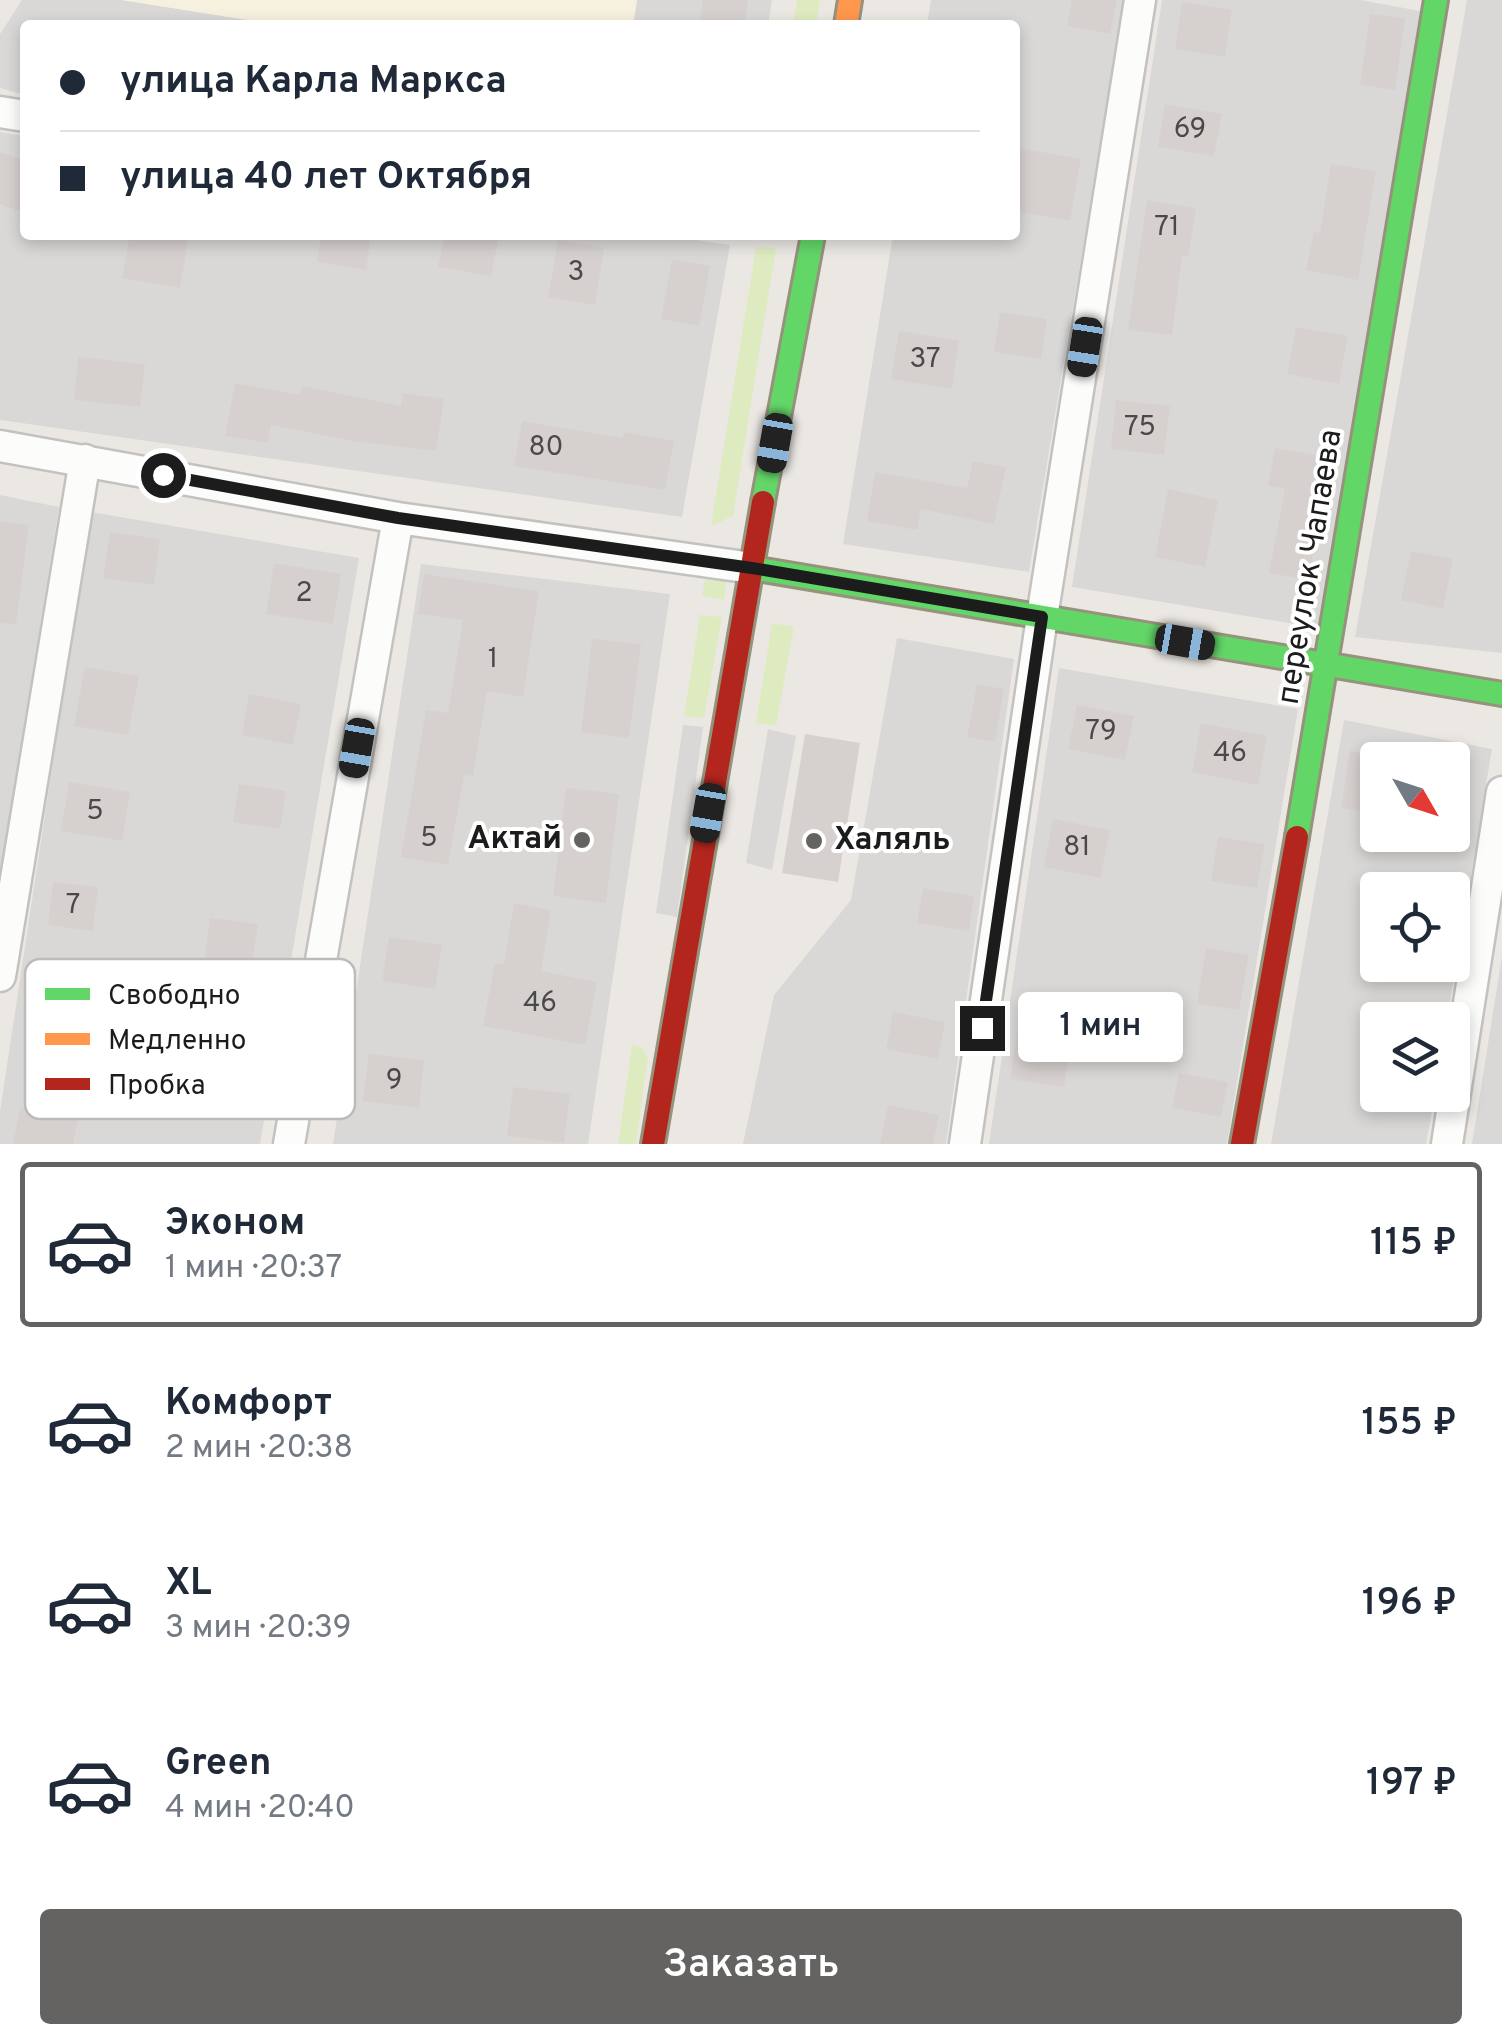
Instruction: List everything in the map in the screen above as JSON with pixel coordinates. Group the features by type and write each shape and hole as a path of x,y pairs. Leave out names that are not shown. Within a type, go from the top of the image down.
{"street":[{"path":"965,1144 1042,617 1140,0"},
{"name":"переулок Чапаева","path":"1242,1144 1328,667 1436,0"},
{"path":"653,1144 752,568 802,240"},
{"path":"0,446 398,518 752,568 1502,694"},
{"path":"0,976 85,460"},
{"path":"321,959 398,518"},
{"path":"1447,1144 1502,792"},
{"path":"289,1144 293,1119"}],"shaded area":[{"path":"22,0 121,0 247,20 20,20 20,94 0,88 0,34"},
{"path":"122,0 637,0 634,20 248,20"},
{"path":"637,0 772,0 769,20 634,20"},
{"path":"931,0 1124,0 1029,572 843,544 892,240 1020,240 1020,20 928,20"},
{"path":"1162,0 1361,0 1420,11 1319,628 1072,587"},
{"path":"1467,0 1502,0 1502,653 1355,637"},
{"path":"0,132 20,135 20,240 696,240 730,245 682,517 0,420"},
{"path":"0,495 59,507 0,874"},
{"path":"91,512 359,558 291,959 25,959 25,1119 264,1119 260,1144 0,1144 0,1111"},
{"path":"421,564 670,594 588,1144 333,1144 337,1119 355,1119 355,999"},
{"path":"897,638 1014,659 946,1144 743,1144 774,995 851,900"},
{"path":"1059,668 1298,709 1227,1144 989,1144"},
{"path":"1344,720 1456,742 1360,742 1360,852 1470,852 1470,745 1492,749 1470,881 1470,872 1360,872 1360,982 1453,982 1450,1002 1360,1002 1360,1112 1432,1112 1426,1144 1271,1144"},
{"path":"683,725 703,727 677,917 656,913"},
{"path":"768,729 796,736 772,870 746,863"},
{"path":"1502,956 1502,1144 1472,1144"}],"green space":[{"path":"797,0 820,0 817,20 794,20"},
{"path":"756,247 776,248 733,516 711,526"},
{"path":"707,567 728,570 724,600 702,596"},
{"path":"700,615 722,617 704,718 684,716"},
{"path":"772,623 794,627 776,726 756,723"},
{"path":"632,1045 641,1047 648,1057 636,1144 618,1144"}],"building":[{"path":"703,0 748,0 746,20 700,20"},
{"path":"1072,0 1117,0 1110,34 1067,26"},
{"path":"1182,2 1232,10 1225,57 1175,49"},
{"path":"1370,14 1405,18 1395,90 1360,85"},
{"path":"1165,104 1222,114 1214,156 1158,147"},
{"path":"1020,148 1081,159 1070,221 1020,212"},
{"path":"0,152 20,159 20,211 0,204"},
{"path":"1331,164 1376,171 1358,280 1306,270 1314,232 1320,233"},
{"path":"1147,200 1196,208 1188,257 1182,256 1172,335 1128,330"},
{"path":"129,240 188,240 180,288 122,278"},
{"path":"320,240 370,240 366,270 317,262"},
{"path":"443,240 498,240 491,276 438,267"},
{"path":"558,240 604,248 595,305 548,297"},
{"path":"672,259 710,266 699,326 661,319"},
{"path":"1000,312 1047,319 1041,359 994,352"},
{"path":"1296,327 1348,336 1339,384 1287,374"},
{"path":"899,331 959,341 952,389 891,379"},
{"path":"78,357 145,364 140,407 74,400"},
{"path":"235,383 300,395 302,386 401,406 403,393 444,399 436,451 352,441 271,425 268,443 225,436"},
{"path":"1116,400 1170,406 1164,455 1111,449"},
{"path":"522,421 623,438 624,432 674,441 665,490 514,466"},
{"path":"1275,448 1327,457 1309,580 1269,573 1285,489 1268,486"},
{"path":"973,461 1006,467 994,524 921,509 917,530 867,521 875,472 967,488"},
{"path":"1168,489 1218,500 1205,567 1155,557"},
{"path":"0,521 29,525 16,624 0,623"},
{"path":"110,532 160,539 154,585 103,578"},
{"path":"1411,551 1453,559 1443,609 1401,600"},
{"path":"274,563 341,574 333,624 266,614"},
{"path":"424,574 539,591 523,697 487,691 473,776 464,775 448,865 401,857 426,710 448,713 463,620 418,614"},
{"path":"592,639 641,644 629,738 581,732"},
{"path":"85,667 139,676 128,735 74,726"},
{"path":"977,684 1004,689 995,742 967,737"},
{"path":"249,694 301,704 293,745 242,735"},
{"path":"1077,705 1134,716 1125,760 1068,749"},
{"path":"1201,723 1267,736 1258,785 1192,772"},
{"path":"805,734 860,743 838,882 782,873"},
{"path":"1350,751 1360,752 1360,811 1341,808"},
{"path":"69,782 130,792 122,841 61,831"},
{"path":"239,784 286,791 280,829 233,822"},
{"path":"566,788 619,794 606,903 553,896"},
{"path":"1053,819 1110,830 1100,878 1044,867"},
{"path":"1218,837 1265,844 1257,888 1211,881"},
{"path":"53,882 98,887 93,931 48,925"},
{"path":"923,888 974,896 969,931 917,923"},
{"path":"514,903 551,910 541,971 597,982 585,1045 483,1026 495,963 504,964"},
{"path":"210,918 258,924 253,959 204,959"},
{"path":"389,937 442,945 435,989 382,981"},
{"path":"1206,948 1249,955 1239,1010 1197,1004"},
{"path":"893,1012 945,1022 938,1059 886,1049"},
{"path":"1019,1021 1072,1028 1064,1087 1010,1079"},
{"path":"369,1054 424,1060 419,1108 363,1101"},
{"path":"1179,1073 1228,1082 1221,1117 1172,1108"},
{"path":"513,1087 570,1094 564,1143 507,1136"},
{"path":"888,1105 939,1115 933,1144 880,1144"},
{"path":"20,1108 25,1109 25,1119 78,1120 73,1144 13,1144"}],"traffic: fast":[{"path":"1297,837 1436,0"},
{"path":"763,502 812,240"},
{"path":"752,568 1502,694"}],"traffic: slow":[{"path":"847,20 850,0"}],"traffic: jam":[{"path":"653,1144 763,502"},
{"path":"1242,1144 1297,837"}],"place":[{"name":"Актай","path":"582,840"},
{"name":"Халяль","path":"814,841"}],"route":[{"path":"163,475 398,518 752,568 1042,617 982,1028"}]}
